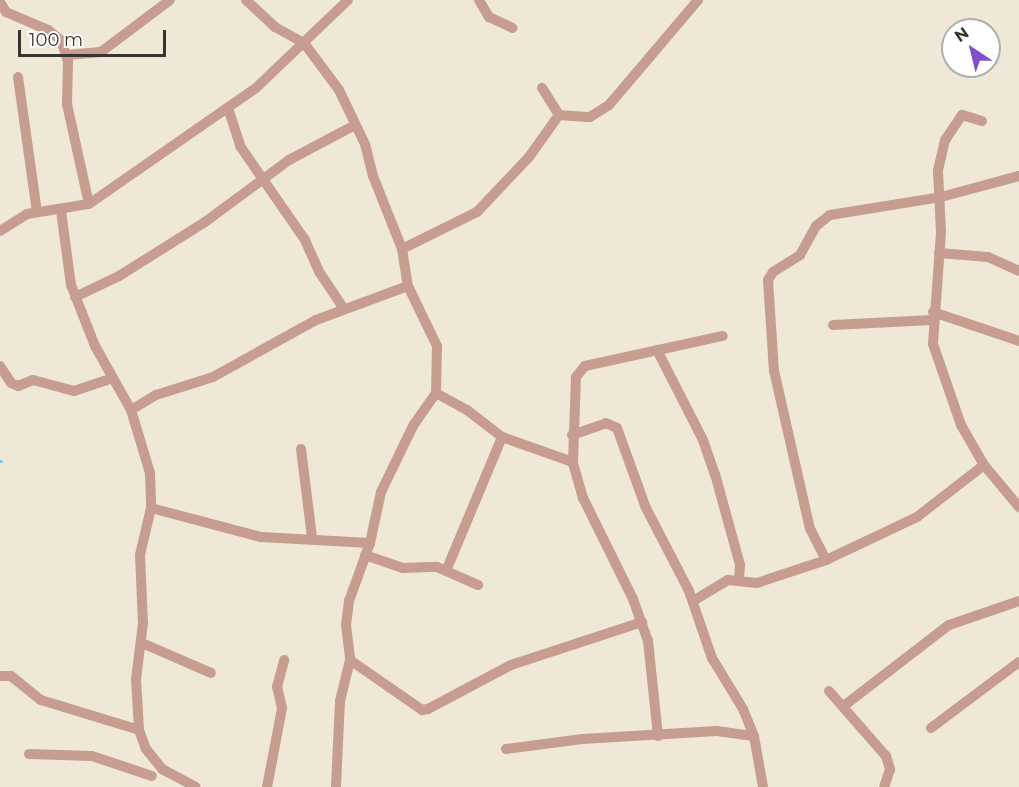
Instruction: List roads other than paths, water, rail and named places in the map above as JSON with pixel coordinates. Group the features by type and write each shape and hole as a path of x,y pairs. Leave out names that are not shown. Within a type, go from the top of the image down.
{"street":[{"path":"67,55 101,52 170,0"},
{"path":"246,0 275,27 304,43 334,82 355,125 402,249 408,286 436,346 436,393 414,424 381,492 370,543 346,614 350,660 340,702 336,787"},
{"path":"0,230 37,212 61,211 89,204 189,131 228,108 275,72 348,0"},
{"path":"479,0 489,17 513,28"},
{"path":"559,115 590,117 609,105 698,0"},
{"path":"0,2 3,11 56,34 67,55 68,104 89,204"},
{"path":"18,77 37,212"},
{"path":"542,88 559,115"},
{"path":"228,108 236,138 305,240 315,265 344,309"},
{"path":"402,249 465,220 489,202 530,157 559,115"},
{"path":"982,121 962,115 945,140 938,171 941,197 933,344 946,389 984,465 1019,507"},
{"path":"75,297 119,276 205,222 262,177 355,125"},
{"path":"826,560 810,529 774,371 768,280 773,272 800,255 816,226 830,215 941,197 1019,176"},
{"path":"61,211 75,297 95,346 131,410 150,472 151,508 140,555 142,643 136,679 139,730 154,760 177,778 196,787"},
{"path":"939,253 988,257 1019,271"},
{"path":"131,410 156,395 213,377 344,309 408,286"},
{"path":"833,325 933,316 1019,341"},
{"path":"658,736 648,640 642,622 583,498 573,462 572,435 580,368 723,336"},
{"path":"657,350 703,440 715,474 740,565 739,579"},
{"path":"0,366 11,383 18,386 33,380 74,392 113,378"},
{"path":"436,393 461,406 502,436 573,462"},
{"path":"572,435 606,423 617,428 646,508 693,601 712,658 754,736 763,787"},
{"path":"446,571 502,436"},
{"path":"301,449 312,537"},
{"path":"693,601 728,580 739,579 757,583 826,560 917,517 984,465"},
{"path":"151,508 261,537 312,537 370,543"},
{"path":"365,555 403,568 446,571 478,585"},
{"path":"845,705 949,625 1019,601"},
{"path":"350,660 422,710 428,709 511,665 642,622"},
{"path":"142,643 210,673"},
{"path":"267,787 282,708 277,687 284,660"},
{"path":"931,728 1019,662"},
{"path":"1,673 41,700 139,730"},
{"path":"829,691 845,705 886,756 890,769 884,787"},
{"path":"506,749 582,739 717,731 754,736"},
{"path":"29,754 92,756 152,782 154,760"}]}
